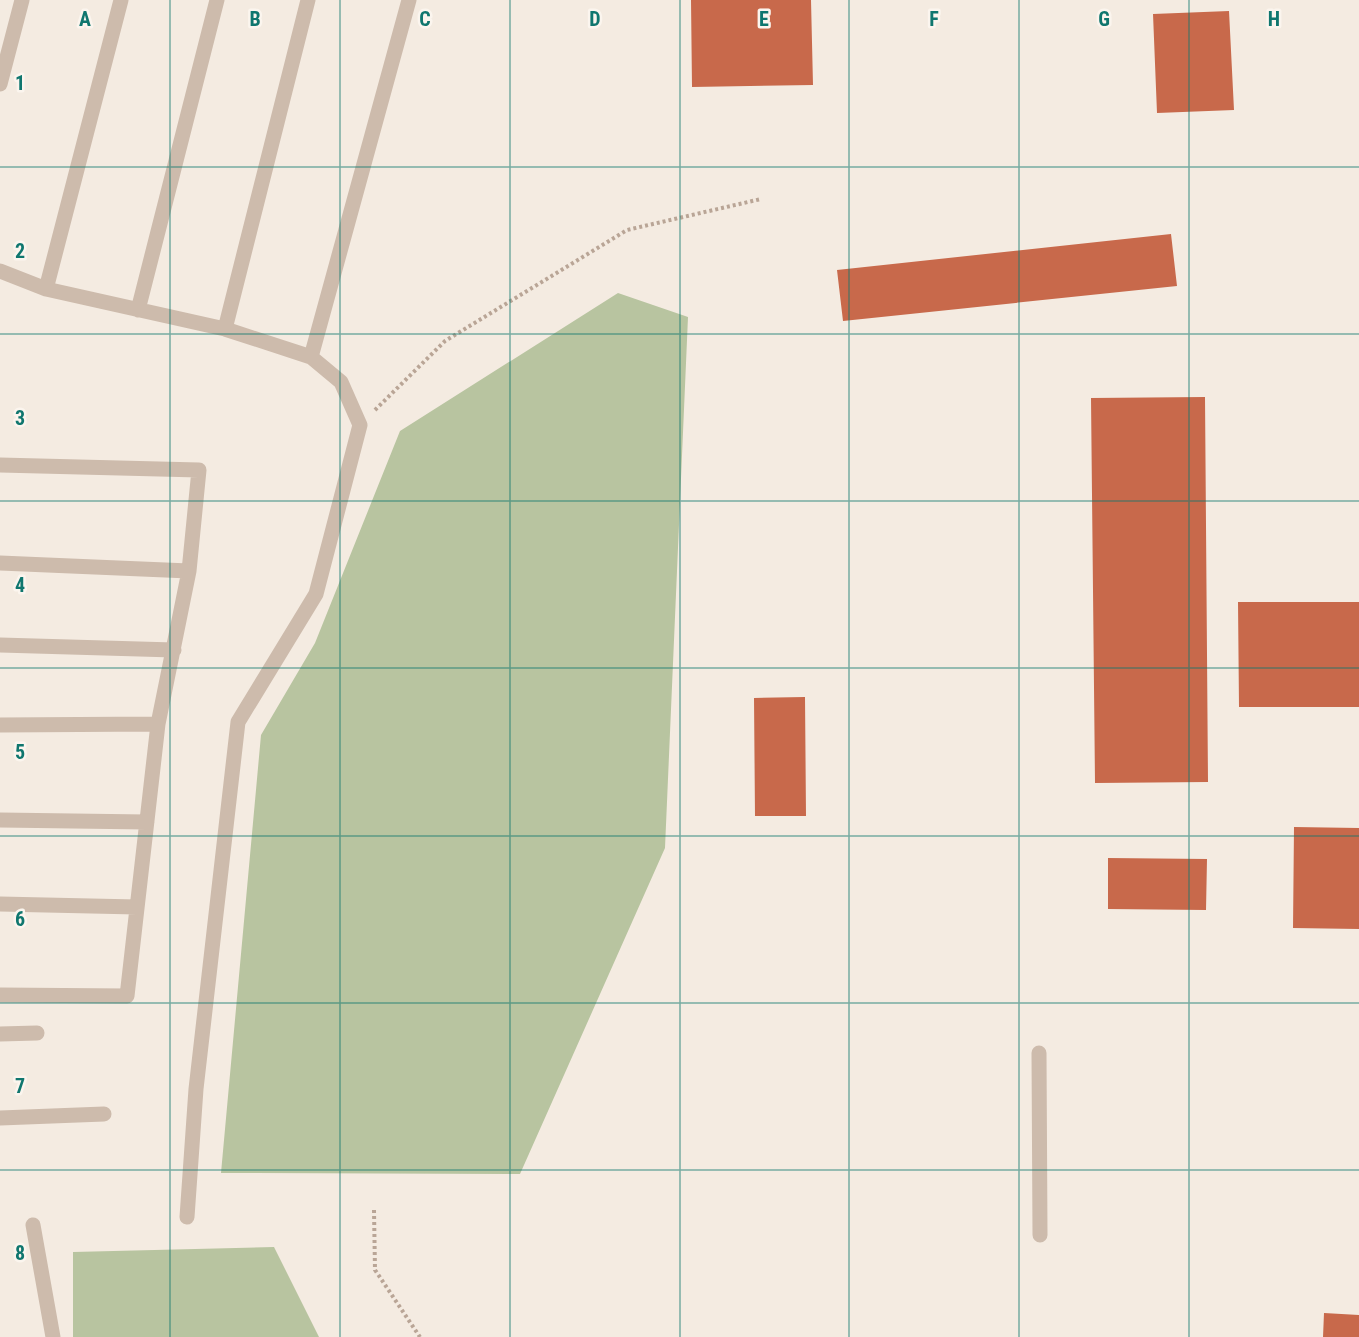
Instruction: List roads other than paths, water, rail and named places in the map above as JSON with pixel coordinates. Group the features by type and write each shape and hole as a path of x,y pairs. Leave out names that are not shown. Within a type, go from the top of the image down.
{"lane":[{"path":"0,84 22,0"},
{"path":"46,289 121,0"},
{"path":"138,310 217,0"},
{"path":"225,329 308,0"},
{"path":"311,357 409,0"},
{"path":"0,272 46,289 225,329 311,357 341,382 360,425 316,594 238,722 196,1089 187,1217"},
{"path":"0,465 199,470 189,571 158,724 127,996 0,995"},
{"path":"0,563 189,571"},
{"path":"0,645 174,650"},
{"path":"0,725 158,724"},
{"path":"0,820 147,822"},
{"path":"0,904 137,907"},
{"path":"0,1034 37,1033"},
{"path":"1039,1053 1040,1235"},
{"path":"0,1118 104,1114"},
{"path":"33,1226 53,1337"}]}
